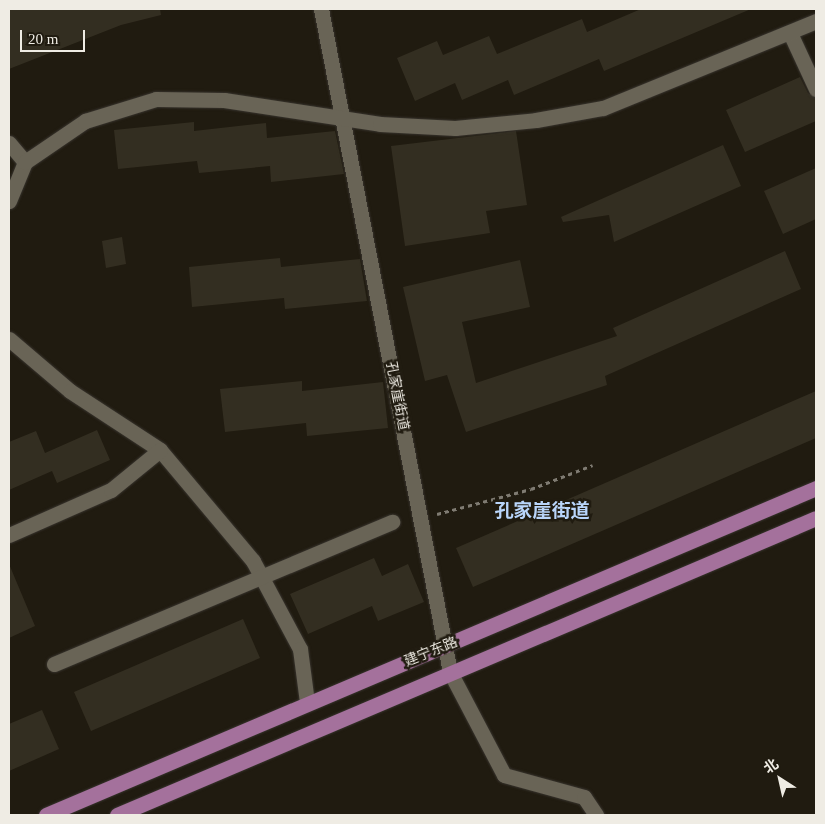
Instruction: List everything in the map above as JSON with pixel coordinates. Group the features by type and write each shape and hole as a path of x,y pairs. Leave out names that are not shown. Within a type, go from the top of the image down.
{"main road":[{"name":"建宁东路","path":"46,815 307,702 444,647 816,488"},
{"name":"建宁东路","path":"117,815 816,518"}],"street":[{"name":"孔家崖街道","path":"321,9 450,672 504,776 584,797 596,815"},
{"path":"9,201 25,162 84,121 156,99 224,100 344,120 455,128 603,108 816,21"},
{"path":"790,33 816,89"},
{"path":"9,143 25,162"},
{"path":"9,339 70,391 160,450 253,561 300,650 307,702"},
{"path":"9,535 111,490 160,450"},
{"path":"54,664 392,522"}],"path":[{"path":"420,519 531,489 593,465"}],"building":[{"path":"9,9 160,9 161,15 121,25 9,69"},
{"path":"641,9 751,9 604,71 599,59 514,95 508,80 462,100 455,83 415,101 397,58 437,41 443,55 489,36 497,54 582,19 587,32"},
{"path":"800,77 808,93 816,98 816,121 745,152 726,110"},
{"path":"194,122 194,131 266,123 267,138 335,131 344,174 271,182 270,166 199,173 197,161 118,169 114,130"},
{"path":"516,131 527,205 486,211 490,233 405,246 391,146"},
{"path":"723,145 741,186 614,242 609,215 563,222 561,217"},
{"path":"816,168 816,219 783,234 764,191"},
{"path":"122,237 126,264 106,268 102,241"},
{"path":"785,251 801,289 605,376 607,385 466,432 447,375 425,381 403,287 520,260 530,307 462,322 476,383 617,336 613,328"},
{"path":"280,258 281,267 360,259 367,301 285,309 284,298 192,307 189,267"},
{"path":"302,381 302,391 383,382 388,428 307,436 306,423 225,432 220,389"},
{"path":"816,391 816,438 473,587 456,548"},
{"path":"97,430 110,460 57,483 52,471 9,490 9,442 36,431 45,453"},
{"path":"374,558 382,576 408,564 424,602 378,621 372,606 308,634 290,594"},
{"path":"9,564 35,626 9,638"},
{"path":"243,619 260,658 91,731 74,692"},
{"path":"42,710 59,749 9,771 9,724"}],"district":[{"name":"孔家崖街道","path":"542,511"}]}
